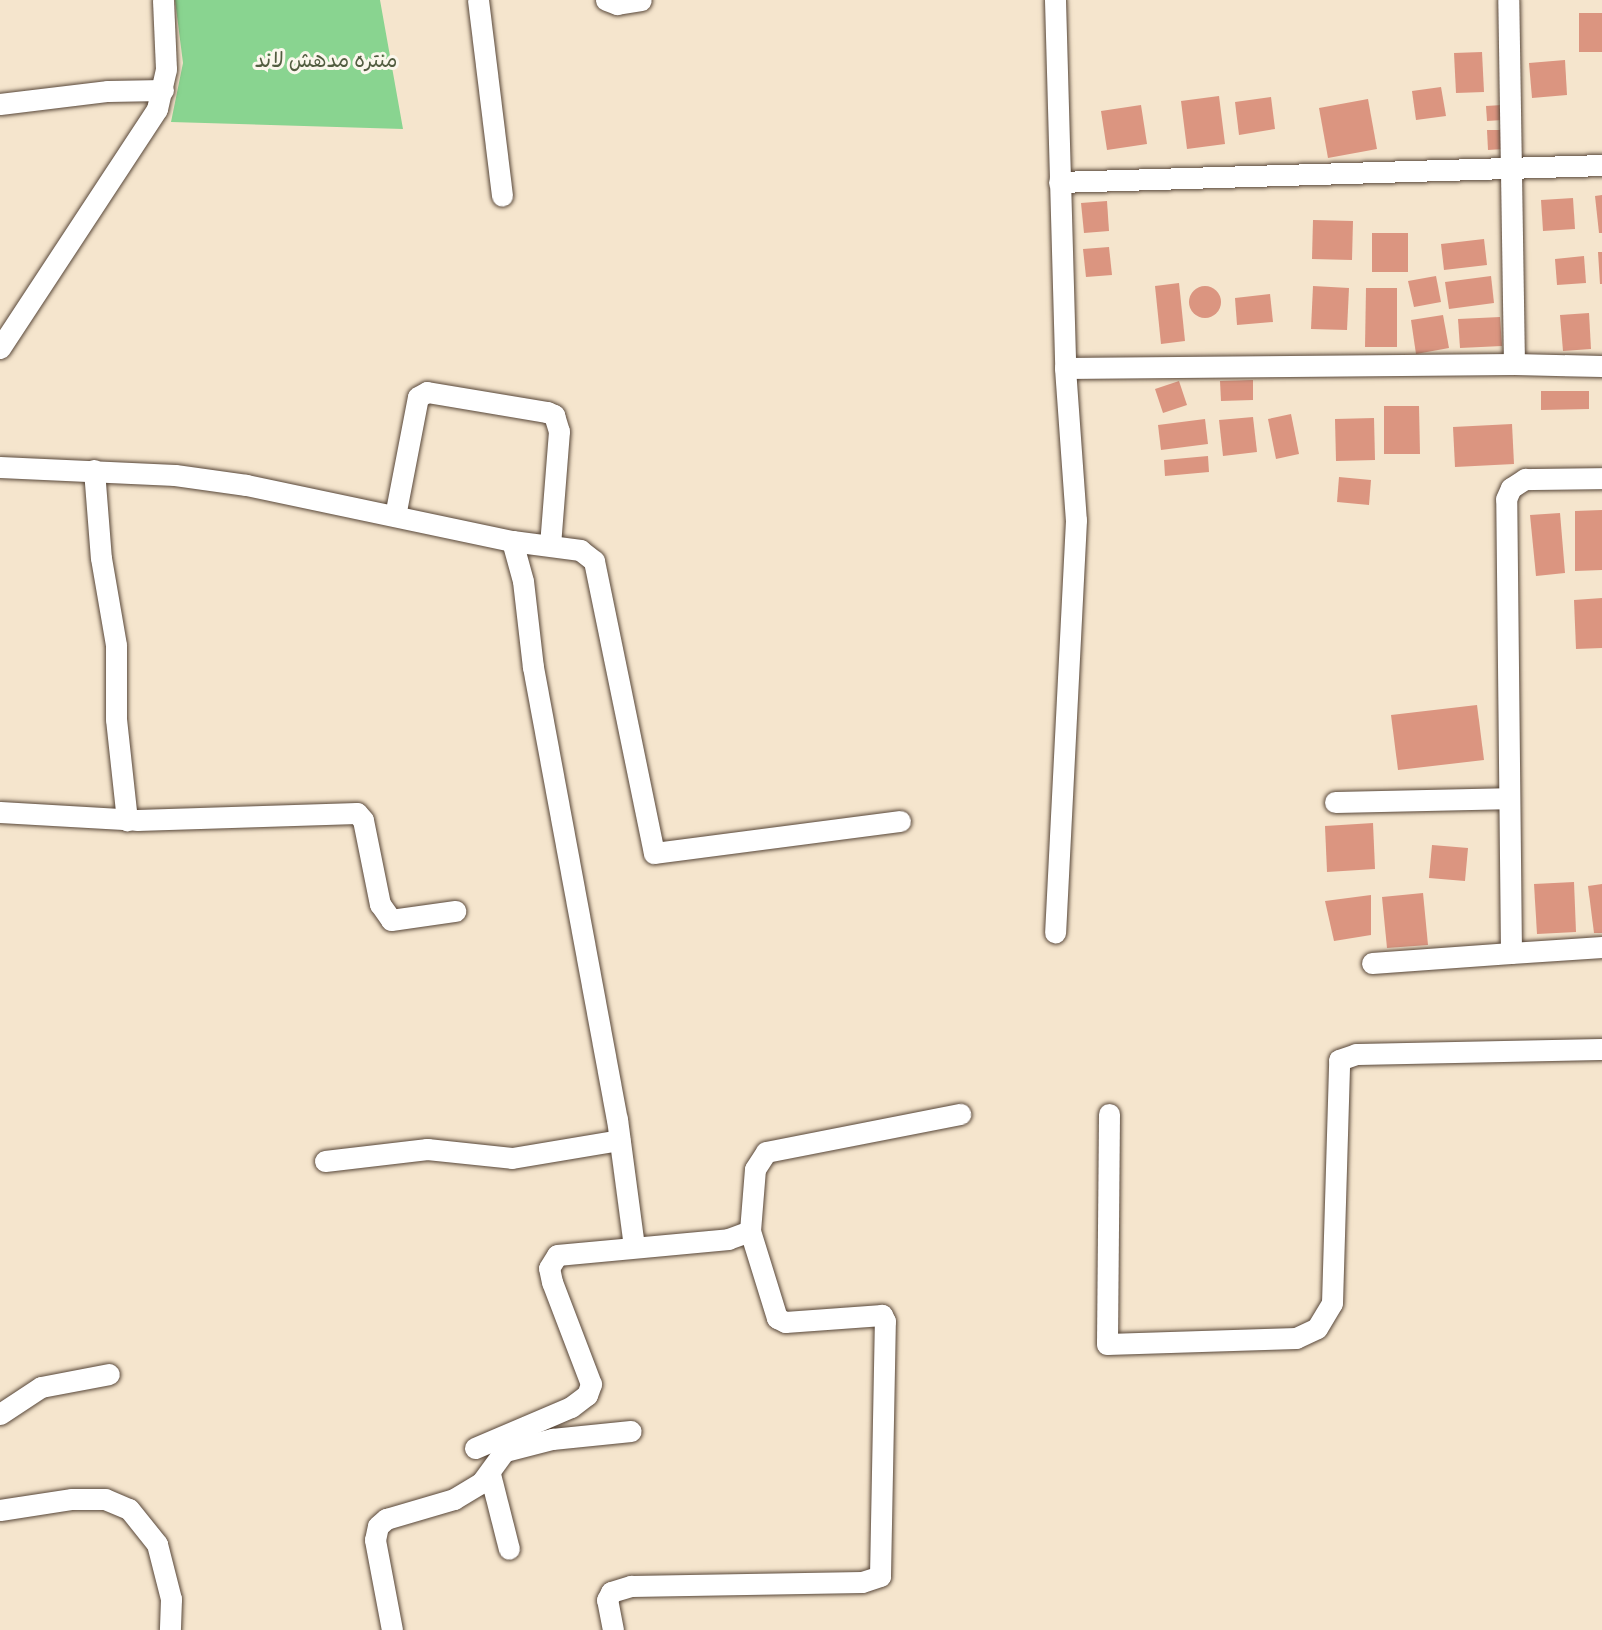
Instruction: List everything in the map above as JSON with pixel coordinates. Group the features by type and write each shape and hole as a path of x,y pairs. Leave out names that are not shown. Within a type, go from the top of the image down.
{"street":[{"path":"0,348 133,152 163,90 163,0"},
{"path":"478,0 502,196"},
{"path":"606,0 641,0"},
{"path":"1055,0 1065,368 1076,542 1055,932"},
{"path":"1508,0 1514,364"},
{"path":"0,104 108,90 163,90"},
{"path":"1059,182 1602,165"},
{"path":"1065,368 1514,364 1602,366"},
{"path":"395,516 418,397 427,392 547,412 554,415 559,431 550,545"},
{"path":"0,467 94,470 246,485 512,541 580,550 594,561 600,578 654,853 900,821"},
{"path":"94,470 101,558 116,645 116,719 127,820"},
{"path":"1511,953 1506,798 1506,499 1511,488 1525,479 1602,478"},
{"path":"512,541 523,581 533,667 620,1140 634,1246"},
{"path":"1335,802 1506,798"},
{"path":"0,812 127,820 357,813 363,820 384,913 399,922 455,911"},
{"path":"1372,963 1602,947"},
{"path":"1109,1114 1107,1344 1296,1338 1317,1328 1332,1303 1339,1060 1356,1054 1602,1049"},
{"path":"613,1630 607,1600 611,1592 631,1586 862,1582 880,1576 885,1321 875,1315 781,1321 768,1299 750,1231 755,1169 766,1152 960,1114"},
{"path":"325,1161 427,1149 512,1158 620,1140"},
{"path":"475,1448 519,1431 580,1401 591,1384 552,1282 551,1259 564,1252 728,1239 750,1231"},
{"path":"0,1414 41,1387 109,1374"},
{"path":"392,1630 375,1539 378,1526 386,1519 454,1499 490,1474 519,1431"},
{"path":"505,1451 552,1439 631,1431"},
{"path":"490,1474 509,1549"},
{"path":"0,1510 72,1499 105,1499 128,1509 148,1528 160,1552 171,1599 170,1630"}],"green space":[{"name":"منتره مدهش لاند","path":"175,0 380,0 403,129 171,122 183,63"}],"building":[{"path":"1579,13 1602,13 1602,52 1579,52"},
{"path":"1482,52 1484,92 1456,93 1454,53"},
{"path":"1565,60 1567,95 1532,98 1529,63"},
{"path":"1441,87 1446,116 1416,120 1412,91"},
{"path":"1219,96 1225,144 1187,149 1181,101"},
{"path":"1271,97 1275,129 1239,135 1235,102"},
{"path":"1368,99 1377,149 1328,158 1319,108"},
{"path":"1141,105 1147,144 1107,150 1101,111"},
{"path":"1502,105 1502,120 1487,121 1486,106"},
{"path":"1487,130 1503,130 1504,149 1488,150"},
{"path":"1602,195 1602,233 1599,233 1595,196"},
{"path":"1573,198 1575,229 1543,231 1541,200"},
{"path":"1107,201 1109,231 1084,233 1081,203"},
{"path":"1313,220 1353,221 1352,260 1312,259"},
{"path":"1372,233 1408,233 1408,272 1372,272"},
{"path":"1484,239 1487,265 1444,270 1441,244"},
{"path":"1109,247 1112,275 1086,277 1083,249"},
{"path":"1598,252 1602,252 1602,284 1600,284"},
{"path":"1584,256 1586,283 1557,285 1555,259"},
{"path":"1436,276 1441,302 1414,307 1408,281"},
{"path":"1491,276 1494,303 1449,309 1445,282"},
{"path":"1179,283 1185,341 1161,344 1155,286"},
{"path":"1205,286 1216,291 1221,302 1216,313 1205,318 1194,313 1189,302 1194,291"},
{"path":"1313,286 1349,288 1347,330 1311,329"},
{"path":"1366,288 1397,288 1397,347 1365,347"},
{"path":"1270,294 1273,322 1237,325 1235,298"},
{"path":"1589,313 1591,349 1563,351 1560,315"},
{"path":"1443,315 1449,348 1416,354 1411,320"},
{"path":"1500,317 1502,346 1460,348 1458,319"},
{"path":"1253,380 1253,400 1221,401 1220,381"},
{"path":"1179,381 1187,405 1163,413 1155,389"},
{"path":"1541,391 1589,391 1589,409 1541,410"},
{"path":"1384,406 1419,406 1420,454 1384,454"},
{"path":"1291,414 1299,454 1276,459 1268,419"},
{"path":"1253,417 1257,452 1223,456 1219,420"},
{"path":"1374,418 1375,460 1336,461 1335,419"},
{"path":"1205,419 1208,444 1161,450 1158,425"},
{"path":"1512,424 1514,464 1455,467 1453,427"},
{"path":"1208,456 1209,472 1165,476 1164,460"},
{"path":"1339,477 1371,480 1369,505 1337,502"},
{"path":"1602,510 1602,570 1575,571 1575,511"},
{"path":"1560,513 1565,573 1536,576 1530,515"},
{"path":"1602,598 1602,648 1576,649 1574,600"},
{"path":"1477,705 1484,760 1398,770 1391,715"},
{"path":"1373,823 1375,869 1327,872 1325,826"},
{"path":"1432,845 1468,848 1465,881 1429,878"},
{"path":"1574,882 1576,932 1537,934 1534,884"},
{"path":"1602,884 1602,933 1594,933 1588,886"},
{"path":"1423,893 1428,945 1387,948 1382,897"},
{"path":"1371,895 1371,935 1334,941 1325,901"}]}
